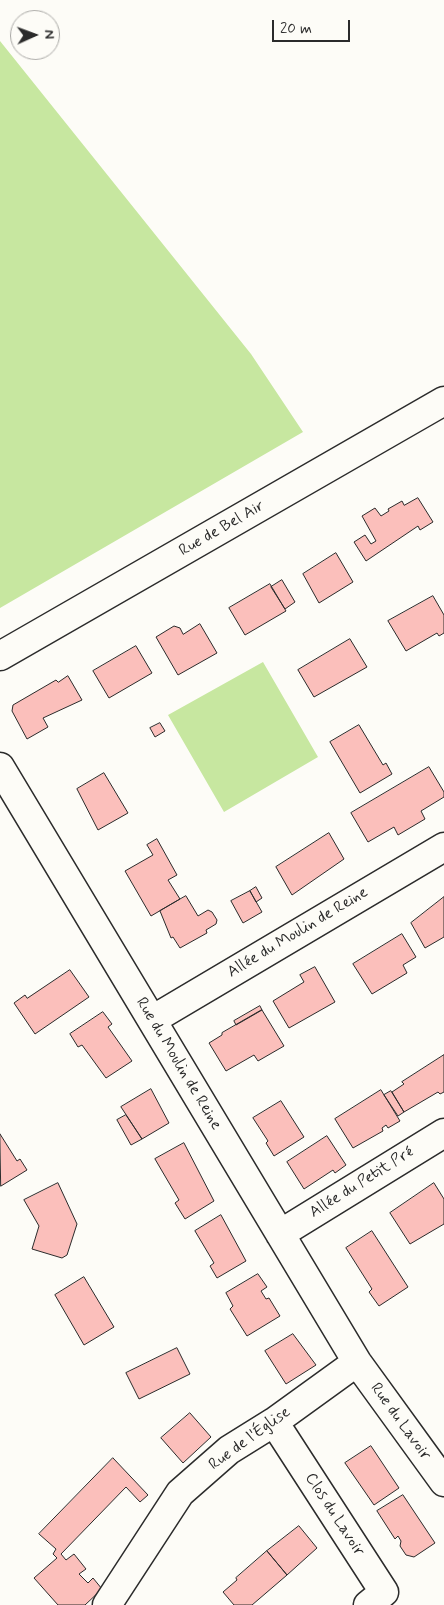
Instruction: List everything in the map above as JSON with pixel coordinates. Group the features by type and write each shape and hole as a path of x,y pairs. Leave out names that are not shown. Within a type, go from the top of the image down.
{"street":[{"name":"Rue de Bel Air","path":"0,656 444,401"},
{"name":"Rue du Moulin de Reine","path":"0,767 357,1362"},
{"name":"Allée du Moulin de Reine","path":"152,1020 444,847"},
{"name":"Allée du Petit Pré","path":"280,1234 444,1133"},
{"name":"Rue de l'Église","path":"107,1605 180,1493 230,1450 274,1422 357,1362"},
{"name":"Rue du Lavoir","path":"357,1362 444,1482"},
{"name":"Clos du Lavoir","path":"274,1422 384,1592 368,1605"}],"green space":[{"path":"0,41 10,53 10,60 15,60 251,354 303,432 0,608"},
{"path":"263,662 318,757 224,812 168,715"}],"building":[{"path":"418,498 433,522 420,530 418,526 366,561 354,542 365,535 371,544 376,541 362,516 375,508 381,516 389,511 388,509 402,501 404,505"},
{"path":"336,553 353,582 319,603 303,574"},
{"path":"282,580 295,602 285,609 271,587"},
{"path":"270,584 286,611 245,635 229,608"},
{"path":"433,596 444,615 444,633 439,636 437,633 406,651 388,621"},
{"path":"200,624 217,653 178,675 156,637 174,626 180,628 183,634"},
{"path":"350,639 367,667 314,697 298,670"},
{"path":"136,646 152,673 109,698 93,671"},
{"path":"68,676 82,700 43,718 48,727 27,739 12,711 13,705 56,680 58,682"},
{"path":"160,723 165,731 155,737 150,728"},
{"path":"359,725 383,765 386,763 392,774 360,793 330,742"},
{"path":"429,767 444,792 444,797 421,811 425,819 398,835 394,827 368,842 351,813"},
{"path":"104,773 128,813 98,830 77,789"},
{"path":"329,833 344,859 292,895 276,867"},
{"path":"157,839 177,875 168,880 180,899 151,916 125,871 153,855 147,845"},
{"path":"256,887 262,898 256,902 250,891"},
{"path":"250,891 262,912 243,923 231,901"},
{"path":"186,896 198,916 208,910 212,912 217,920 216,924 206,930 207,933 180,948 173,937 171,938 160,911"},
{"path":"444,897 444,937 425,948 411,923"},
{"path":"402,934 416,957 403,965 407,973 372,994 353,964"},
{"path":"315,967 335,1002 289,1028 273,1001 304,982 300,975"},
{"path":"70,970 89,997 35,1034 14,1003 25,995 27,998"},
{"path":"260,1006 262,1010 236,1025 234,1021"},
{"path":"262,1010 284,1046 258,1061 254,1055 226,1071 209,1043 222,1035 222,1033"},
{"path":"103,1012 112,1024 108,1027 132,1061 106,1078 82,1045 78,1047 70,1034"},
{"path":"444,1055 444,1092 440,1094 438,1092 404,1112 392,1092 404,1084 402,1082"},
{"path":"151,1089 169,1123 142,1139 121,1107"},
{"path":"381,1090 400,1121 388,1128 386,1125 382,1128 383,1131 353,1148 335,1119"},
{"path":"391,1091 404,1112 398,1116 384,1095"},
{"path":"281,1101 304,1137 274,1156 266,1143 268,1141 253,1118"},
{"path":"126,1115 142,1139 131,1145 117,1120"},
{"path":"0,1134 17,1161 20,1159 27,1170 1,1186"},
{"path":"327,1136 346,1165 335,1173 333,1170 304,1189 287,1162"},
{"path":"184,1143 214,1201 185,1219 175,1203 179,1200 155,1159"},
{"path":"58,1183 77,1224 67,1255 62,1258 32,1249 39,1226 24,1200"},
{"path":"434,1183 444,1199 444,1224 410,1244 390,1213"},
{"path":"221,1215 246,1261 217,1278 210,1266 214,1263 195,1231"},
{"path":"372,1231 408,1287 379,1306 369,1292 372,1289 346,1248"},
{"path":"258,1274 267,1287 261,1291 266,1299 269,1298 280,1316 247,1336 230,1309 233,1306 226,1293"},
{"path":"84,1277 114,1327 84,1345 55,1295"},
{"path":"293,1334 316,1365 286,1384 265,1351"},
{"path":"177,1348 190,1374 139,1399 126,1373"},
{"path":"190,1413 211,1437 183,1463 161,1438"},
{"path":"371,1446 399,1488 374,1505 345,1463"},
{"path":"113,1458 148,1495 140,1502 126,1487 61,1554 66,1560 74,1554 86,1569 79,1574 88,1583 93,1578 102,1589 85,1605 58,1605 34,1578 57,1558 53,1554 56,1549 39,1534"},
{"path":"403,1495 435,1543 414,1557 406,1555 400,1546 401,1541 398,1536 395,1539 377,1511"},
{"path":"299,1526 317,1548 287,1575 267,1551"},
{"path":"267,1551 287,1575 252,1605 234,1605 223,1592"}]}
